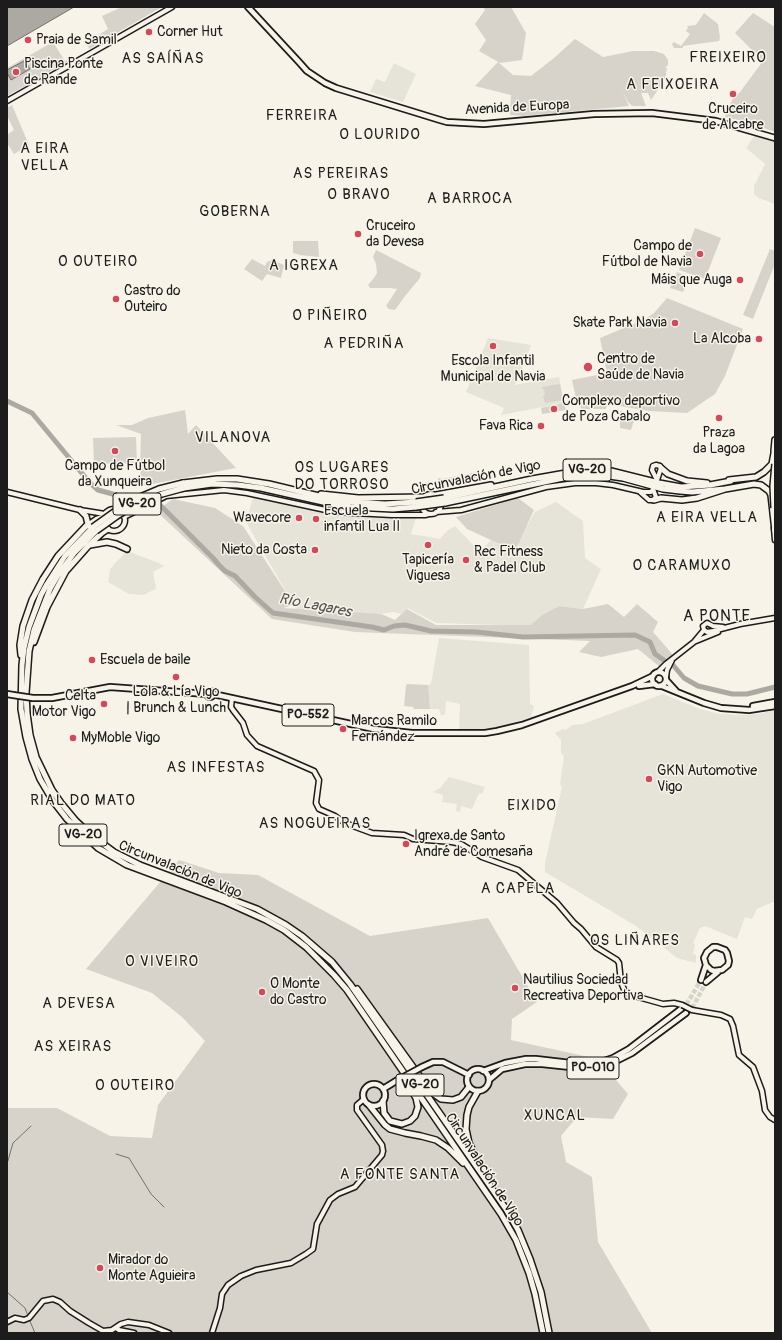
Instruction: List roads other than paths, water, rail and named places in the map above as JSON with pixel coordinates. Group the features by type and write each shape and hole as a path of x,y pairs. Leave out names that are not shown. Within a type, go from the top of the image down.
{"highway":[{"path":"774,454 775,440"},
{"path":"769,468 775,448"},
{"path":"775,464 773,486 775,515"},
{"path":"661,468 674,476 694,482 731,481 756,477 769,468 775,467"},
{"name":"Circunvalación de Vigo","path":"445,501 532,479 569,472 599,470 624,473 659,483 681,487 710,485 731,481"},
{"path":"764,472 762,481 764,486 769,491 772,501 775,532"},
{"name":"Circunvalación de Vigo","path":"184,485 238,485 261,488 350,507 380,508 445,501 568,477 595,474 623,478 676,491 692,492 724,489"},
{"name":"Circunvalación de Vigo","path":"418,505 351,502 238,479 216,479 184,485 136,504 95,529 65,556 47,584 41,595 30,627 22,665 21,709 26,737 34,765 40,779 68,813 91,835 105,846 130,860 168,878 250,912 284,930 334,974 347,990 501,1214 520,1251 535,1294 543,1333"},
{"path":"436,495 532,479"},
{"path":"654,500 661,498 682,500 697,498 724,489 754,484 764,486"},
{"path":"282,487 321,494 358,498 424,497"},
{"path":"769,491 775,492"},
{"path":"80,510 87,518 88,522 86,526"},
{"path":"22,665 20,644 23,626 32,600 43,579 58,556 86,526 104,516"},
{"name":"Circunvalación de Vigo","path":"50,792 36,757 30,734 27,713 26,676 29,651 34,630 47,596 58,575 95,529"},
{"path":"26,676 36,635 52,596 72,563 89,545 108,529"},
{"path":"89,545 107,542 127,549"},
{"name":"Circunvalación de Vigo","path":"168,878 257,909 286,925 302,936 332,962 350,984 506,1209 518,1230 533,1266 541,1292 549,1333"},
{"path":"332,962 340,968 358,990 431,1092 441,1099 453,1100 461,1097 469,1086"},
{"path":"383,1101 382,1105 384,1113 388,1119 394,1123 402,1124 408,1122 413,1119 417,1113 418,1107 416,1098 390,1057 387,1048"},
{"path":"478,1091 471,1103 467,1115 467,1136 473,1152 504,1202 506,1209"},
{"path":"369,1104 385,1125 390,1129 436,1140 448,1148 471,1169"}],"main road":[{"name":"Avenida de Europa","path":"248,7 307,71 325,83 343,91 448,122 484,124 600,114 652,114 720,122 775,136"},
{"name":"Avenida de Europa","path":"252,7 304,64 326,80 347,90 441,117 463,120 490,121 603,111 663,112 708,117 744,125 775,136"},
{"path":"632,686 658,672 663,673 675,690 721,705 750,707 775,702"},
{"path":"653,676 652,681 655,684"},
{"path":"662,686 666,678"},
{"path":"632,686 655,684 721,708 749,710 775,706"},
{"name":"PO-552","path":"7,694 43,699 57,698 110,687 210,694 291,712 389,731 422,733 478,733 497,732 522,725 632,686"},
{"path":"706,982 718,971 725,968 729,961 727,953 721,948 714,947 707,952 704,958 706,965 711,970 718,971"},
{"path":"701,980 706,965"},
{"name":"PO-010","path":"483,1071 505,1063 526,1059 583,1064 609,1059 629,1049 683,1009"},
{"name":"PO-010","path":"489,1080 502,1069 526,1064 593,1068 612,1063 632,1053 683,1009"},
{"path":"383,1089 433,1062 443,1062 469,1074"},
{"path":"476,1070 483,1071 489,1080 488,1085 485,1088 475,1091 469,1086 467,1080 469,1074 476,1070"},
{"path":"376,1084 383,1089 385,1093 383,1101 378,1105 369,1104 364,1099 364,1092 370,1085 376,1084"}],"street":[{"path":"7,101 172,7"},
{"path":"124,517 164,496 201,492 229,491 247,493 335,512 414,515 461,510 546,487 575,483 603,483 622,486 640,492 649,500 654,500 656,496 652,492 640,492"},
{"path":"7,492 104,516"},
{"path":"647,497 647,494 652,492"},
{"path":"414,515 418,505 424,497 429,494 436,495 441,501 440,508 436,512"},
{"path":"418,505 429,514"},
{"path":"440,508 448,512"},
{"path":"114,509 121,511 124,517 124,524 115,530 108,529 104,524 104,516 110,510 114,509"},
{"path":"774,524 775,540"},
{"path":"704,630 706,632 714,631 727,627 775,618"},
{"path":"658,672 694,642 704,630 703,626 706,623 718,627 727,627"},
{"path":"701,639 710,631 712,627 711,625"},
{"path":"694,642 727,627"},
{"path":"666,678 667,665"},
{"path":"232,698 231,706 233,710 243,723 248,735 257,746 314,771 319,780 316,803 319,809 335,816 345,823 372,833 404,835 413,839 461,844 482,857 494,860 520,872 557,903 574,923 582,929 596,947 617,960 619,963 621,982 625,992 661,1003 674,1003 683,1009 721,1015 730,1020 734,1030 739,1055 753,1067 762,1091 765,1110 770,1117 775,1120"},
{"path":"212,1333 220,1308 222,1294 228,1285 241,1276 256,1270 291,1263 306,1254 314,1245 317,1224 322,1212 330,1200 338,1194 355,1187 382,1155 384,1151 382,1145 357,1110 357,1105 364,1099"},
{"path":"7,1322 15,1318 27,1319 34,1314 43,1301 53,1299 60,1302 70,1311 99,1329 107,1331 128,1322 149,1325 169,1333"},
{"path":"116,1328 134,1333"}],"waterway":[{"name":"Río Lagares","path":"7,401 32,413 90,483 98,490 120,496 148,498 158,503 225,571 235,576 273,613 384,630 394,626 405,625 431,631 476,632 523,637 635,635 650,642 655,654 665,661"},
{"name":"Río Lagares","path":"673,665 684,678 698,686 732,694 747,694 775,687"},
{"path":"7,1164 13,1143 31,1126"},
{"path":"116,1154 129,1158 151,1194 164,1207"},
{"path":"7,1292 25,1308 28,1316"},
{"path":"29,1319 35,1333"}],"tunnel":[{"path":"682,1009 701,980"},
{"path":"687,1012 694,1005 706,982"}],"place":[{"name":"Corner Hut","path":"149,32"},
{"name":"Praia de Samil","path":"28,40"},
{"name":"Piscina Ponte de Rande","path":"16,72"},
{"name":"Cruceiro de Alcabre","path":"733,94"},
{"name":"Cruceiro da Devesa","path":"358,234"},
{"name":"Campo de Fútbol de Navia","path":"700,254"},
{"name":"Máis que Auga","path":"740,280"},
{"name":"Castro do Outeiro","path":"116,299"},
{"name":"Skate Park Navia","path":"675,323"},
{"name":"La Alcoba","path":"759,339"},
{"name":"Escola Infantil Municipal de Navia","path":"493,346"},
{"name":"Centro de Saúde de Navia","path":"588,367"},
{"name":"Complexo deportivo de Poza Cabalo","path":"554,409"},
{"name":"Praza da Lagoa","path":"719,418"},
{"name":"Fava Rica","path":"541,426"},
{"name":"Campo de Fútbol da Xunqueira","path":"115,451"},
{"name":"Wavecore","path":"299,518"},
{"name":"Escuela infantil Lua II","path":"316,519"},
{"name":"Tapicería Viguesa","path":"428,545"},
{"name":"Nieto da Costa","path":"315,550"},
{"name":"Rec Fitness & Padel Club","path":"466,560"},
{"name":"Escuela de baile","path":"92,660"},
{"name":"Lola & Lía Vigo | Brunch & Lunch","path":"176,677"},
{"name":"Celta Motor Vigo","path":"104,704"},
{"name":"Marcos Ramilo Fernández","path":"343,729"},
{"name":"MyMoble Vigo","path":"73,738"},
{"name":"GKN Automotive Vigo","path":"649,779"},
{"name":"Igrexa de Santo André de Comesaña","path":"406,844"},
{"name":"Nautilius Sociedad Recreativa Deportiva","path":"515,988"},
{"name":"O Monte do Castro","path":"262,992"},
{"name":"Mirador do Monte Aguieira","path":"100,1268"}],"district":[{"name":"FREIXEIRO","path":"728,58"},
{"name":"AS SAÍÑAS","path":"163,59"},
{"name":"A FEIXOEIRA","path":"673,85"},
{"name":"FERREIRA","path":"302,116"},
{"name":"O LOURIDO","path":"380,135"},
{"name":"A EIRA VELLA","path":"45,158"},
{"name":"AS PEREIRAS","path":"341,174"},
{"name":"O BRAVO","path":"359,195"},
{"name":"A BARROCA","path":"470,199"},
{"name":"GOBERNA","path":"235,212"},
{"name":"O OUTEIRO","path":"98,262"},
{"name":"A IGREXA","path":"304,266"},
{"name":"O PIÑEIRO","path":"330,316"},
{"name":"A PEDRIÑA","path":"364,344"},
{"name":"VILANOVA","path":"233,438"},
{"name":"OS LUGARES DO TORROSO","path":"342,476"},
{"name":"A EIRA VELLA","path":"707,518"},
{"name":"O CARAMUXO","path":"682,566"},
{"name":"A PONTE","path":"717,617"},
{"name":"AS INFESTAS","path":"216,768"},
{"name":"RIAL DO MATO","path":"83,801"},
{"name":"EIXIDO","path":"532,806"},
{"name":"AS NOGUEIRAS","path":"315,824"},
{"name":"A CAPELA","path":"518,889"},
{"name":"OS LIÑARES","path":"635,941"},
{"name":"O VIVEIRO","path":"162,962"},
{"name":"A DEVESA","path":"79,1004"},
{"name":"AS XEIRAS","path":"73,1047"},
{"name":"O OUTEIRO","path":"135,1086"},
{"name":"XUNCAL","path":"555,1116"},
{"name":"A FONTE SANTA","path":"400,1175"}]}
